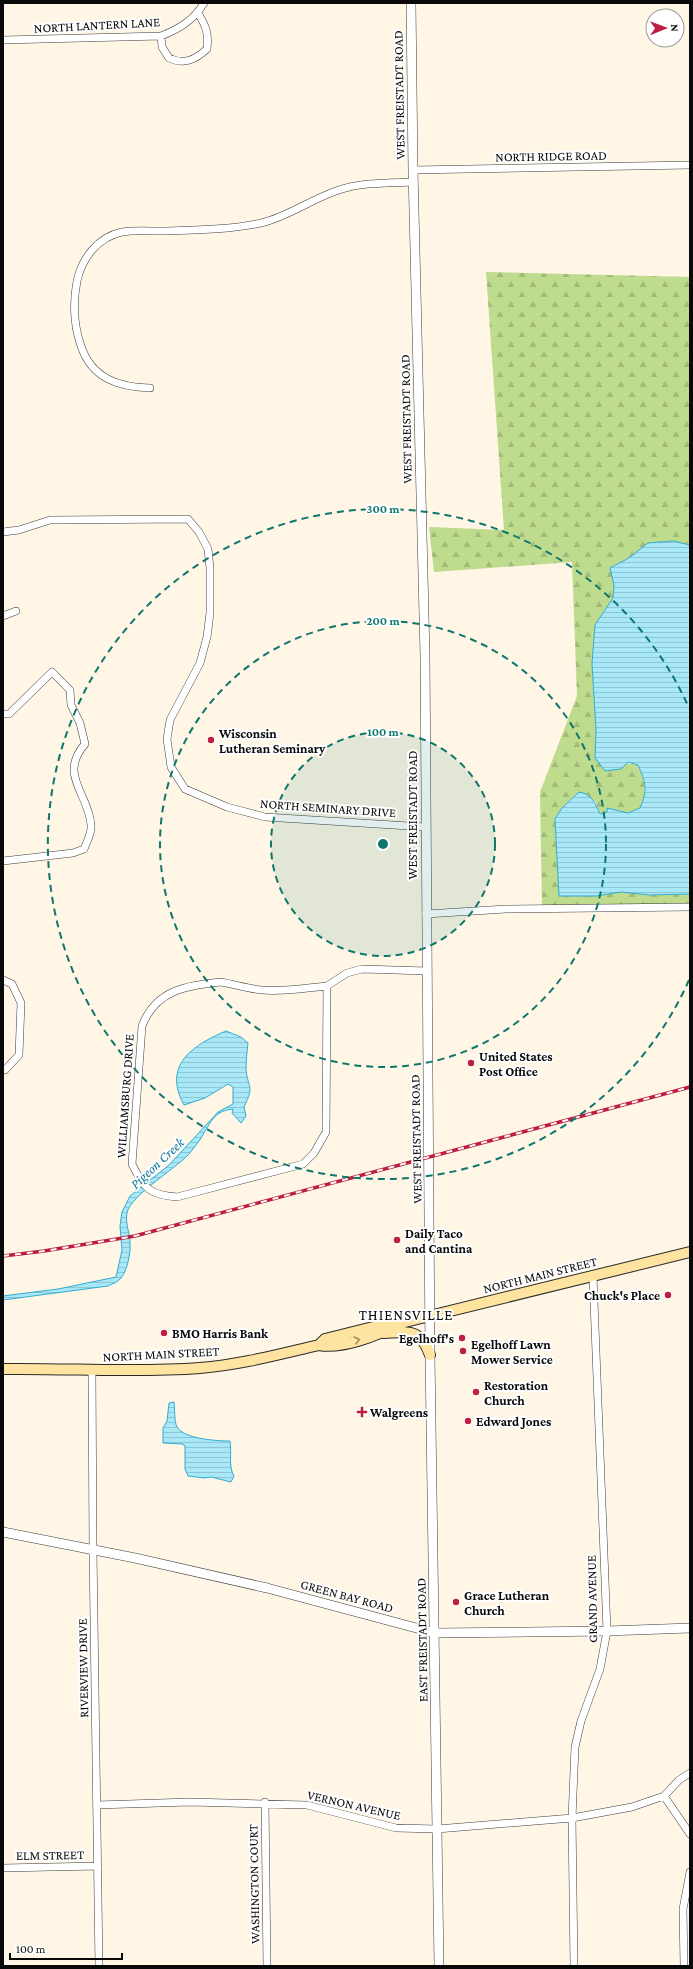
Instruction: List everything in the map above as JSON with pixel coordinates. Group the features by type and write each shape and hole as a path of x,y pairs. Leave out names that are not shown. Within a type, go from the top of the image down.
{"main road":[{"name":"NORTH MAIN STREET","path":"319,1345 325,1339 381,1325 397,1324 430,1314 690,1252"},
{"name":"NORTH MAIN STREET","path":"3,1369 92,1370 201,1368 243,1362 319,1345 330,1347 382,1334 397,1324"},
{"path":"382,1334 413,1333 423,1339 430,1355"}],"street":[{"name":"NORTH LANTERN LANE","path":"3,40 161,36 184,25 198,13 204,3"},
{"name":"WEST FREISTADT ROAD","path":"411,3 413,170 425,656 425,827 430,1314"},
{"path":"161,36 162,47 169,58 184,62 194,59 207,49 209,34 198,13"},
{"name":"NORTH RIDGE ROAD","path":"413,170 690,165"},
{"path":"150,388 129,387 117,384 93,368 83,353 76,326 74,294 79,270 88,254 100,243 121,232 216,230 262,223 291,212 336,191 376,183 414,182"},
{"name":"NORTH SEMINARY DRIVE","path":"3,532 19,530 50,520 188,519 199,532 208,549 210,568 210,613 207,637 200,663 170,720 167,739 171,767 185,789 227,807 265,817 425,827"},
{"path":"3,616 16,611"},
{"path":"3,714 9,714 52,672 70,690 71,706 84,734 85,744 78,752 74,773 91,826 84,849 73,853 3,861"},
{"path":"426,914 506,910 690,907"},
{"name":"WILLIAMSBURG DRIVE","path":"327,986 326,1132 314,1153 303,1164 288,1169 177,1197 162,1196 152,1193 142,1182 132,1164 142,1026 147,1014 160,999 176,990 202,984 220,982 238,984 261,990 289,991 327,986 347,973 362,969 427,972"},
{"path":"3,980 12,984 21,1003 19,1055 5,1070 3,1070"},
{"name":"GRAND AVENUE","path":"574,1966 572,1818 576,1747 581,1722 600,1669 607,1631 593,1276"},
{"name":"EAST FREISTADT ROAD","path":"430,1314 439,1966"},
{"name":"RIVERVIEW DRIVE","path":"92,1370 99,1966"},
{"name":"GREEN BAY ROAD","path":"3,1532 267,1588 435,1633 607,1631 690,1628"},
{"name":"VERNON AVENUE","path":"97,1805 190,1802 265,1802 307,1805 396,1828 437,1829 572,1818 632,1807 664,1796 680,1780 690,1773"},
{"path":"664,1796 690,1834"},
{"name":"WASHINGTON COURT","path":"265,1802 268,1966"},
{"name":"ELM STREET","path":"3,1868 98,1866"},
{"path":"684,1966 683,1909 690,1872"}],"green space":[{"path":"486,272 690,277 690,545 673,541 648,543 629,558 610,568 614,585 613,598 595,625 592,664 596,730 595,758 638,765 645,786 644,796 640,808 628,813 607,808 607,812 600,814 595,801 574,796 562,808 555,819 559,896 596,896 621,892 650,895 690,894 690,907 542,909 540,792 577,696 572,562 434,572 429,527 504,530"}],"water":[{"path":"673,541 690,545 690,894 650,895 621,892 596,896 559,896 555,819 562,808 579,792 590,797 595,803 600,814 607,812 607,808 628,813 640,808 645,791 643,777 638,765 628,762 621,769 605,771 595,758 596,730 592,664 595,625 613,598 614,585 610,568 629,558 648,543"},
{"path":"226,1031 241,1037 248,1043 246,1069 250,1090 244,1107 246,1116 241,1123 232,1113 233,1109 218,1114 212,1120 201,1139 188,1155 144,1191 130,1206 127,1213 127,1225 130,1239 130,1252 127,1266 121,1278 117,1282 108,1286 3,1300 3,1296 58,1289 116,1277 122,1250 120,1226 122,1212 130,1196 169,1165 218,1112 233,1104 233,1087 228,1084 205,1098 184,1105 178,1091 177,1079 179,1068 184,1058 202,1043"},
{"path":"174,1402 176,1424 181,1431 193,1437 230,1441 231,1464 234,1476 231,1482 211,1477 205,1478 188,1476 185,1469 185,1446 182,1444 163,1443 163,1428 167,1421 169,1403"}],"railway":[{"path":"3,1256 135,1236 690,1087"}],"place":[{"name":"Wisconsin Lutheran Seminary","path":"211,740"},
{"name":"United States Post Office","path":"471,1063"},
{"name":"Daily Taco and Cantina","path":"397,1240"},
{"name":"Chuck's Place","path":"668,1295"},
{"name":"BMO Harris Bank","path":"164,1333"},
{"name":"Egelhoff's","path":"462,1338"},
{"name":"Egelhoff Lawn Mower Service","path":"463,1351"},
{"name":"Restoration Church","path":"476,1392"},
{"name":"Walgreens","path":"362,1412"},
{"name":"Edward Jones","path":"468,1421"},
{"name":"Grace Lutheran Church","path":"456,1602"}],"district":[{"name":"THIENSVILLE","path":"406,1315"}],"water label":[{"name":"Pigeon Creek","path":"157,1163"}]}
